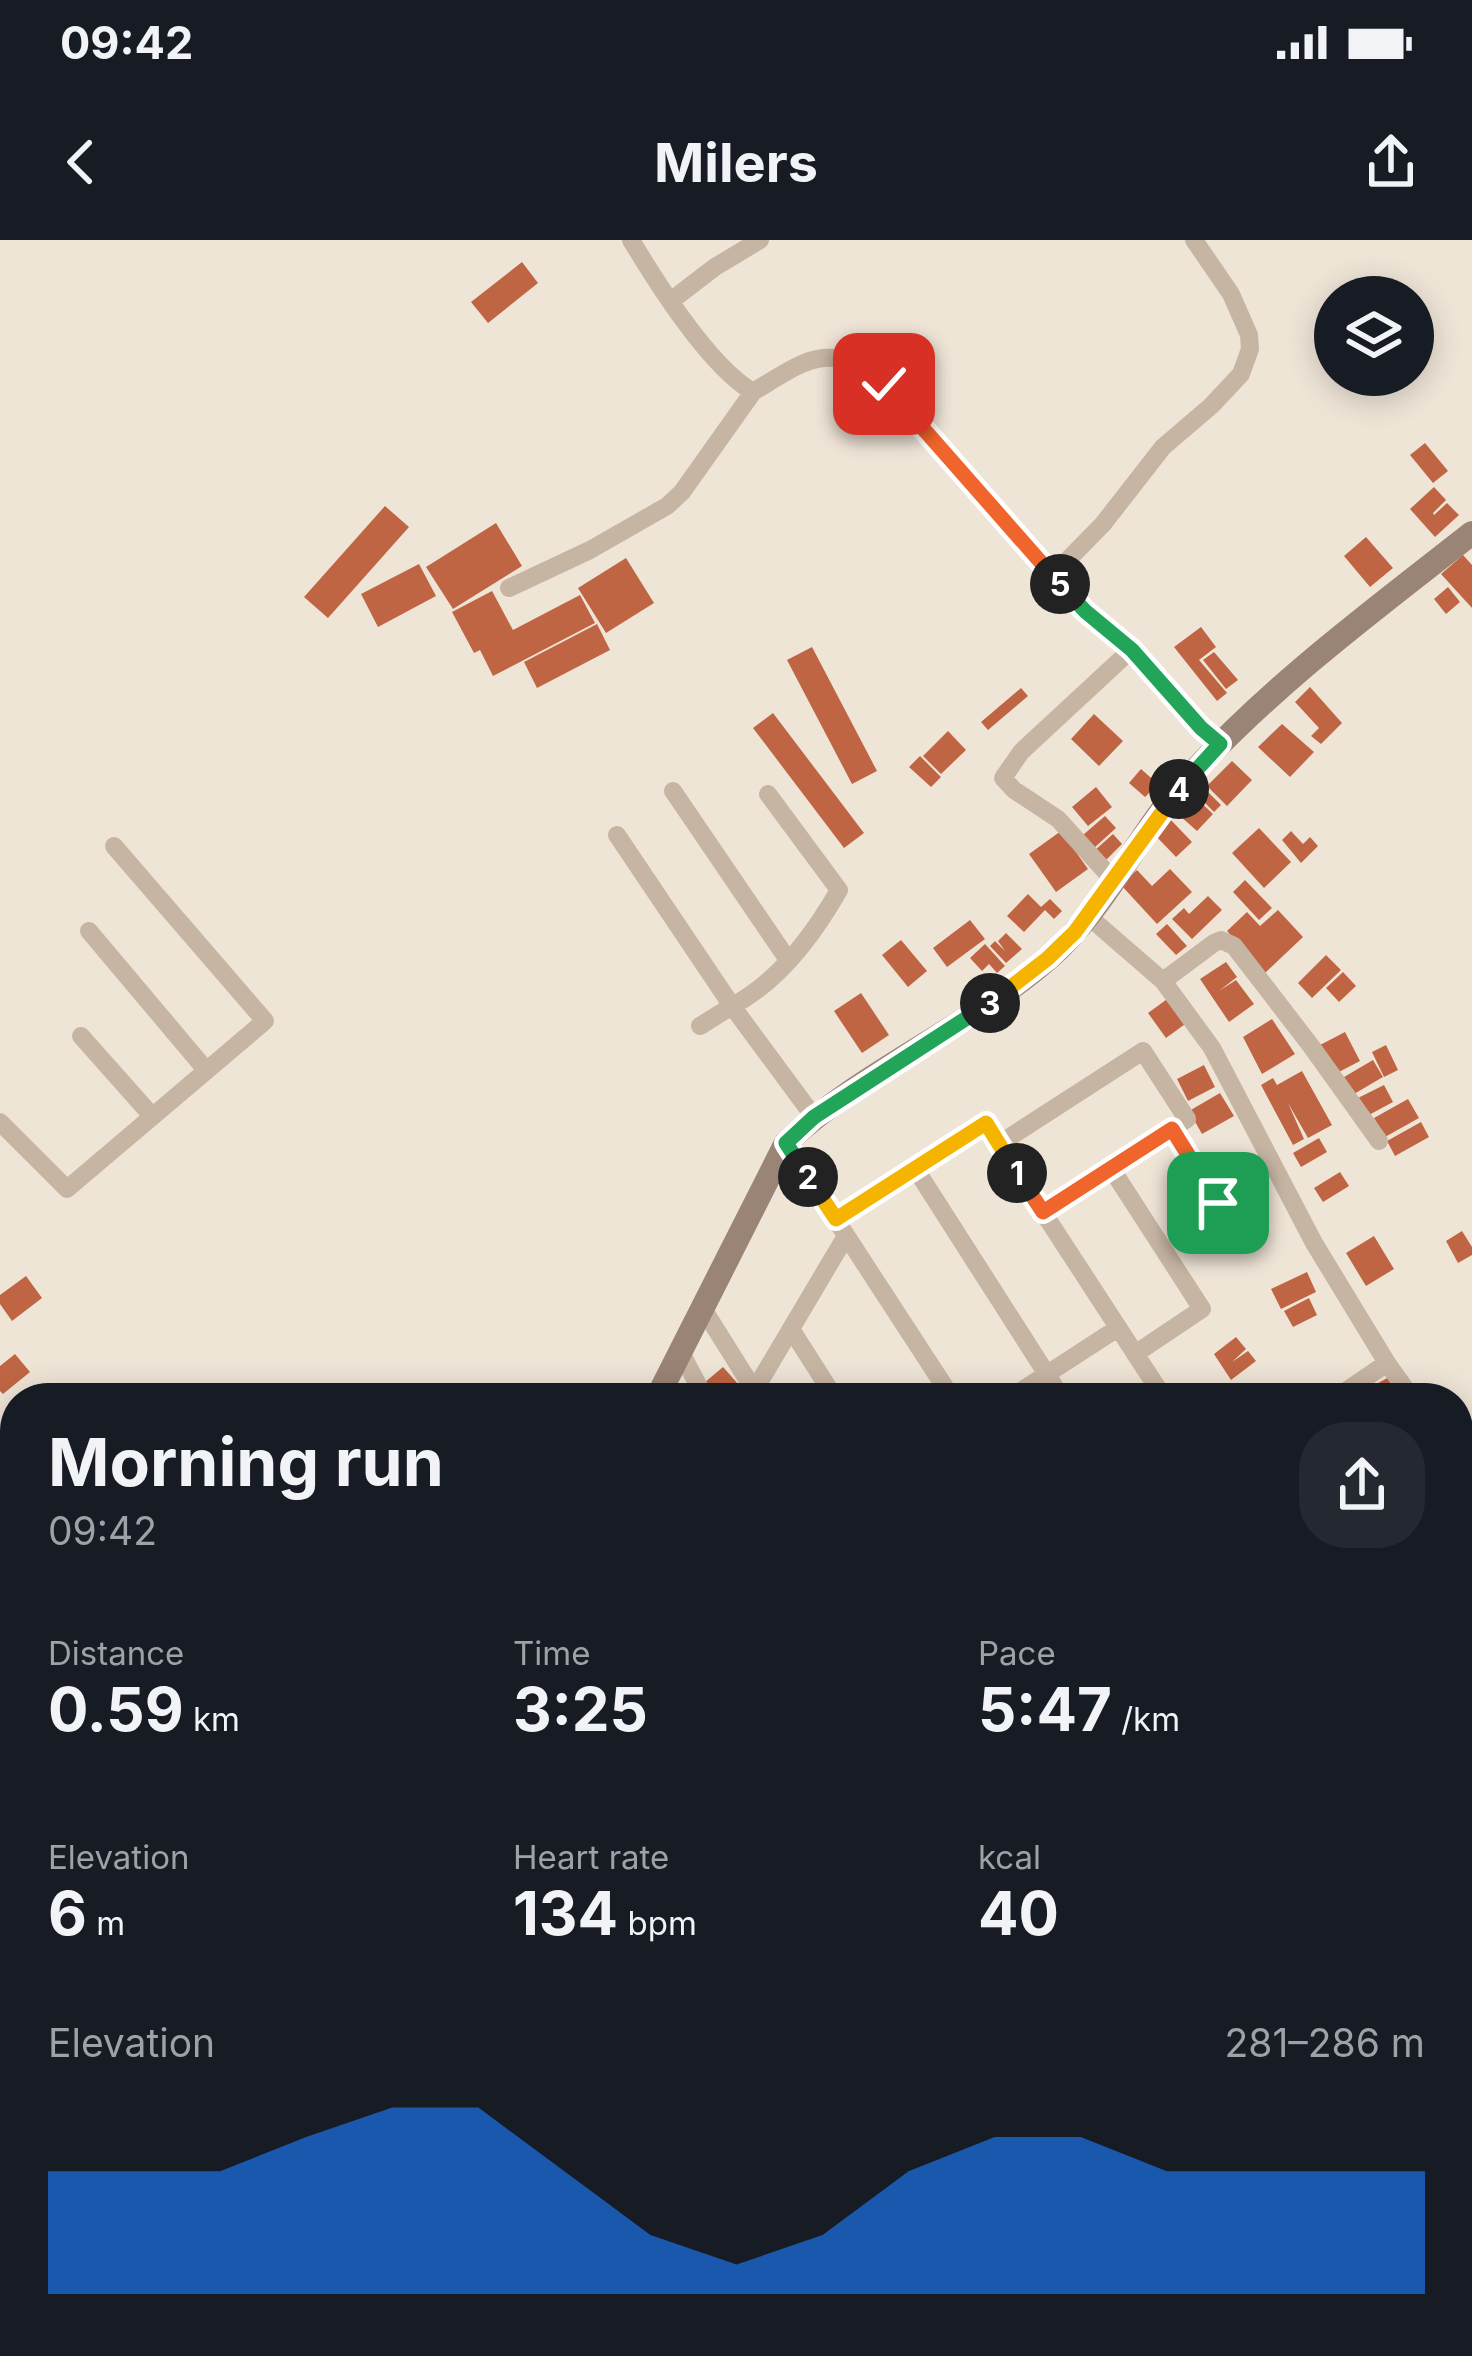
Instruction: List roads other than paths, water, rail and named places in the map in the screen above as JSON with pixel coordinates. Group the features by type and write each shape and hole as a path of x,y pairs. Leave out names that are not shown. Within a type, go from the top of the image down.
{"street":[{"path":"631,240 714,359 735,382 753,392"},
{"path":"672,300 760,240"},
{"path":"1052,576 1103,524 1162,447 1241,374 1250,349 1249,335 1231,294 1194,240"},
{"path":"509,588 667,506 753,392 813,359 825,356 850,361 884,384 1052,576 1132,650 1220,744"},
{"path":"664,1383 786,1143 814,1117 976,1013 1047,959 1088,916 1152,823 1220,744 1274,693 1472,533"},
{"path":"1114,881 1058,819 1003,778 1021,752 1132,650"},
{"path":"673,791 788,960"},
{"path":"700,1026 760,987 788,960 839,890 768,794"},
{"path":"617,836 814,1117"},
{"path":"0,1122 67,1189 265,1021 114,846"},
{"path":"1088,916 1163,981 1212,1048 1314,1243 1401,1383"},
{"path":"89,932 206,1070"},
{"path":"1163,981 1214,943 1221,940 1234,946 1379,1142"},
{"path":"81,1036 152,1116"},
{"path":"999,1144 1143,1051 1187,1119 1043,1212"},
{"path":"763,1383 841,1227 915,1168 986,1123 1154,1383"},
{"path":"1172,1129 1218,1203"},
{"path":"786,1143 942,1383"},
{"path":"915,1168 1053,1383"},
{"path":"1112,1168 1202,1309 1135,1354"},
{"path":"702,1307 750,1383"},
{"path":"1033,1383 1118,1328"},
{"path":"791,1329 825,1383"},
{"path":"679,1349 697,1383"},
{"path":"1358,1383 1387,1363"}]}
